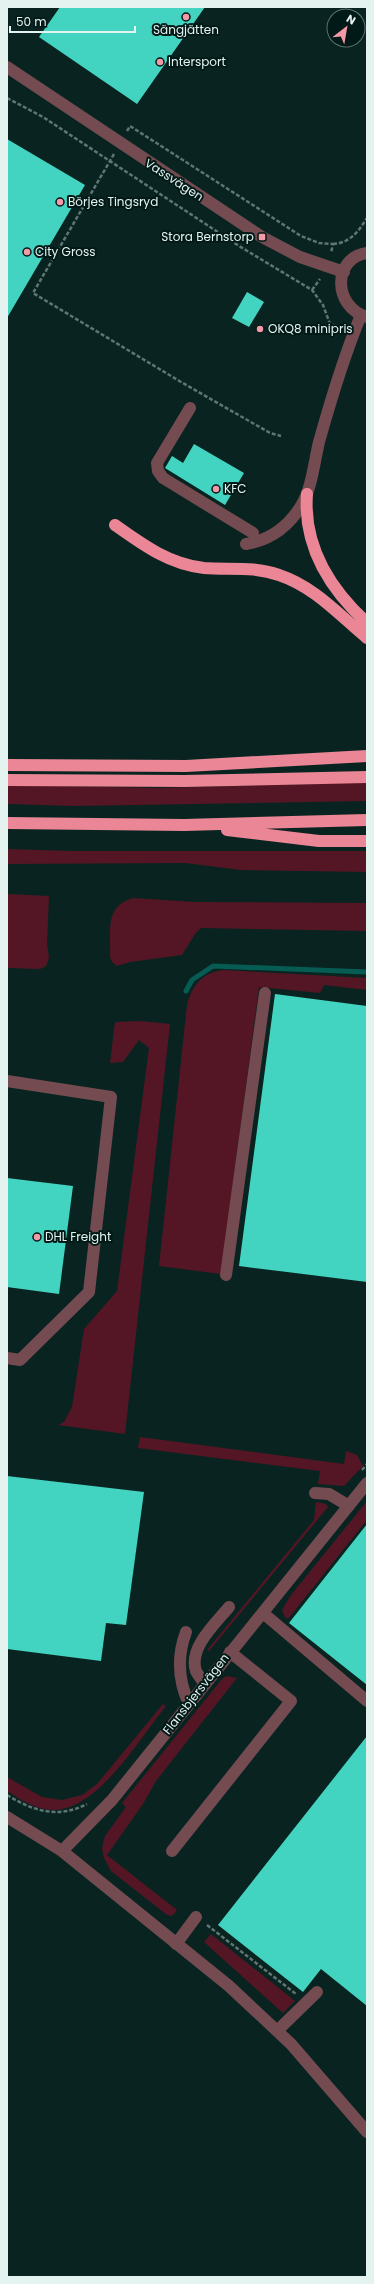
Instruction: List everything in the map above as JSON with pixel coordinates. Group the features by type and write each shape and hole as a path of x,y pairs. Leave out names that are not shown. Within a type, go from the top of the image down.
{"highway":[{"path":"307,494 309,530 316,555 340,595 367,623"},
{"path":"115,525 157,554 178,563 206,568 257,569 293,580 329,604 367,638"},
{"path":"7,765 106,767 186,766 367,756"},
{"path":"7,780 184,781 367,777"},
{"path":"7,823 184,825 367,820"},
{"path":"184,825 319,841 367,841"}],"street":[{"name":"Vassvägen","path":"9,70 262,237 284,250 344,272"},
{"path":"246,544 263,541 275,534 291,519 307,494 324,425 354,331 364,316 347,305 342,295 340,279 347,264 360,254 367,253"},
{"path":"190,408 157,463 158,471 163,478 253,533"},
{"path":"226,1274 265,993"},
{"path":"7,1081 111,1097 89,1292 20,1360 7,1358"},
{"name":"Flansbjersvägen","path":"62,1851 112,1800 367,1483"},
{"path":"315,1493 329,1494 349,1506"},
{"path":"204,1684 196,1671 195,1659 198,1647 229,1607"},
{"path":"263,1613 367,1701"},
{"path":"186,1632 180,1648 180,1668 183,1691 189,1704"},
{"path":"172,1851 291,1701 230,1652"},
{"path":"7,1817 62,1851 229,1986 277,2031 351,2111 367,2132"},
{"path":"176,1944 196,1918"},
{"path":"277,2031 317,1992"}],"path":[{"path":"7,98 43,117 239,246 312,290 324,305 330,324 354,331"},
{"path":"130,126 301,236 320,243 341,244 353,237 367,218"},
{"path":"110,161 33,293 181,382 270,433 281,436"},
{"path":"312,290 329,267 333,244"},
{"path":"196,1918 306,2002"}],"shaded area":[{"path":"367,782 367,801 74,806 7,804 7,785 160,788"},
{"path":"7,849 72,851 367,851 367,872 241,870 185,863 7,864"},
{"path":"7,894 49,896 47,943 49,958 46,966 40,969 7,968"},
{"path":"133,898 195,902 367,903 367,931 201,928 195,934 182,955 130,962 117,966 112,962 110,957 111,921 117,907"},
{"path":"224,970 367,978 367,990 324,985 320,993 259,987 221,1274 159,1266 187,1005 195,986 204,977 217,971"},
{"path":"140,1021 170,1024 125,1434 58,1425 64,1422 72,1407 84,1329 117,1291 149,1048 139,1040 123,1062 110,1063 115,1022"},
{"path":"140,1437 344,1464 346,1451 357,1455 363,1466 344,1486 318,1484 320,1471 138,1448"},
{"path":"367,1501 367,1520 288,1619 285,1617 282,1610 291,1595"},
{"path":"316,1502 326,1504 328,1507 209,1651 207,1650 314,1520"},
{"path":"226,1676 237,1678 156,1781 143,1804 107,1855 177,1910 172,1916 167,1915 111,1871 104,1858 102,1848 105,1836 126,1807 122,1803"},
{"path":"163,1704 166,1706 130,1754 101,1786 85,1799 69,1807 52,1810 34,1806 7,1791 7,1777 42,1797 62,1800 82,1795 97,1784"},
{"path":"211,1934 295,2001 283,2013 204,1942"}],"building":[{"path":"60,7 205,7 137,104 39,37"},
{"name":"City Gross","path":"7,139 85,185 7,318"},
{"path":"247,292 264,302 249,327 232,318"},
{"name":"KFC","path":"194,444 244,473 225,505 165,468 172,456 183,463"},
{"path":"275,994 367,1006 367,1282 239,1266"},
{"name":"DHL Freight","path":"7,1178 73,1186 59,1294 7,1287"},
{"path":"7,1476 144,1492 126,1625 106,1623 101,1661 7,1649"},
{"path":"367,1524 367,1685 289,1623"},
{"path":"367,1736 367,2006 321,1969 303,1992 218,1925"}],"waterway":[{"path":"186,991 192,980 213,966 367,972"}],"place":[{"name":"Sängjätten","path":"186,17"},
{"name":"Intersport","path":"160,62"},
{"name":"Börjes Tingsryd","path":"60,202"},
{"name":"Stora Bernstorp","path":"262,237"},
{"name":"City Gross","path":"27,252"},
{"name":"OKQ8 minipris","path":"260,329"},
{"name":"KFC","path":"216,489"},
{"name":"DHL Freight","path":"37,1237"}]}
